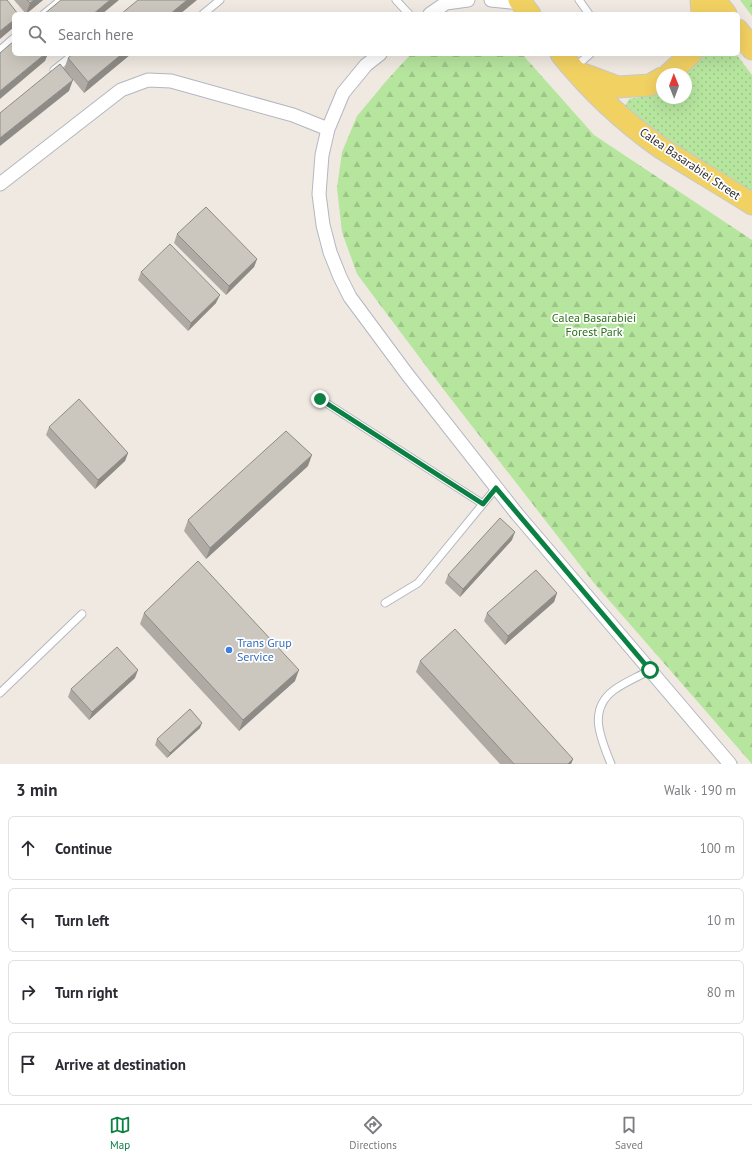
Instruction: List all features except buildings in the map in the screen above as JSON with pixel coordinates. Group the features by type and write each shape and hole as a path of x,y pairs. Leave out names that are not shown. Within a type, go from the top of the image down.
{"main road":[{"path":"701,0 702,12"},
{"path":"715,0 724,12"},
{"path":"740,33 752,49"},
{"path":"676,68 689,56"},
{"path":"570,65 618,87 650,85 656,82"},
{"name":"Calea Basarabiei Street","path":"570,65 616,112 660,147 752,204"}],"street":[{"path":"433,12 447,1 468,0"},
{"path":"492,0 523,6"},
{"path":"378,56 366,66 343,93 328,129 322,155 319,194 323,225 330,252 340,277 350,297 406,374 496,488 730,764"},
{"path":"0,184 121,90 148,80 171,81 293,115 328,129"}],"lane":[{"path":"46,12 61,0"},
{"path":"205,12 220,0"},
{"path":"396,0 407,12"},
{"path":"579,0 588,12"},
{"path":"0,50 12,40"},
{"path":"50,74 72,56"},
{"path":"570,65 586,56"},
{"path":"320,399 483,504"},
{"path":"385,603 418,583 496,488"},
{"path":"0,693 82,614"},
{"path":"611,764 601,740 597,718 604,700 614,690 650,670"}],"green space":[{"path":"740,0 752,0 752,16"},
{"name":"Calea Basarabiei Forest Park","path":"409,56 524,56 594,135 752,240 752,764 594,583 444,390 357,274 342,232 337,188 342,152 357,116"},
{"path":"696,56 738,56 752,75 752,191 671,141 625,106 629,99 646,96 656,92 656,104 692,104 692,68 688,68"}],"place":[{"name":"Trans Grup Service","path":"229,650"}],"route":[{"path":"320,399 483,504 496,488 650,670"}]}
